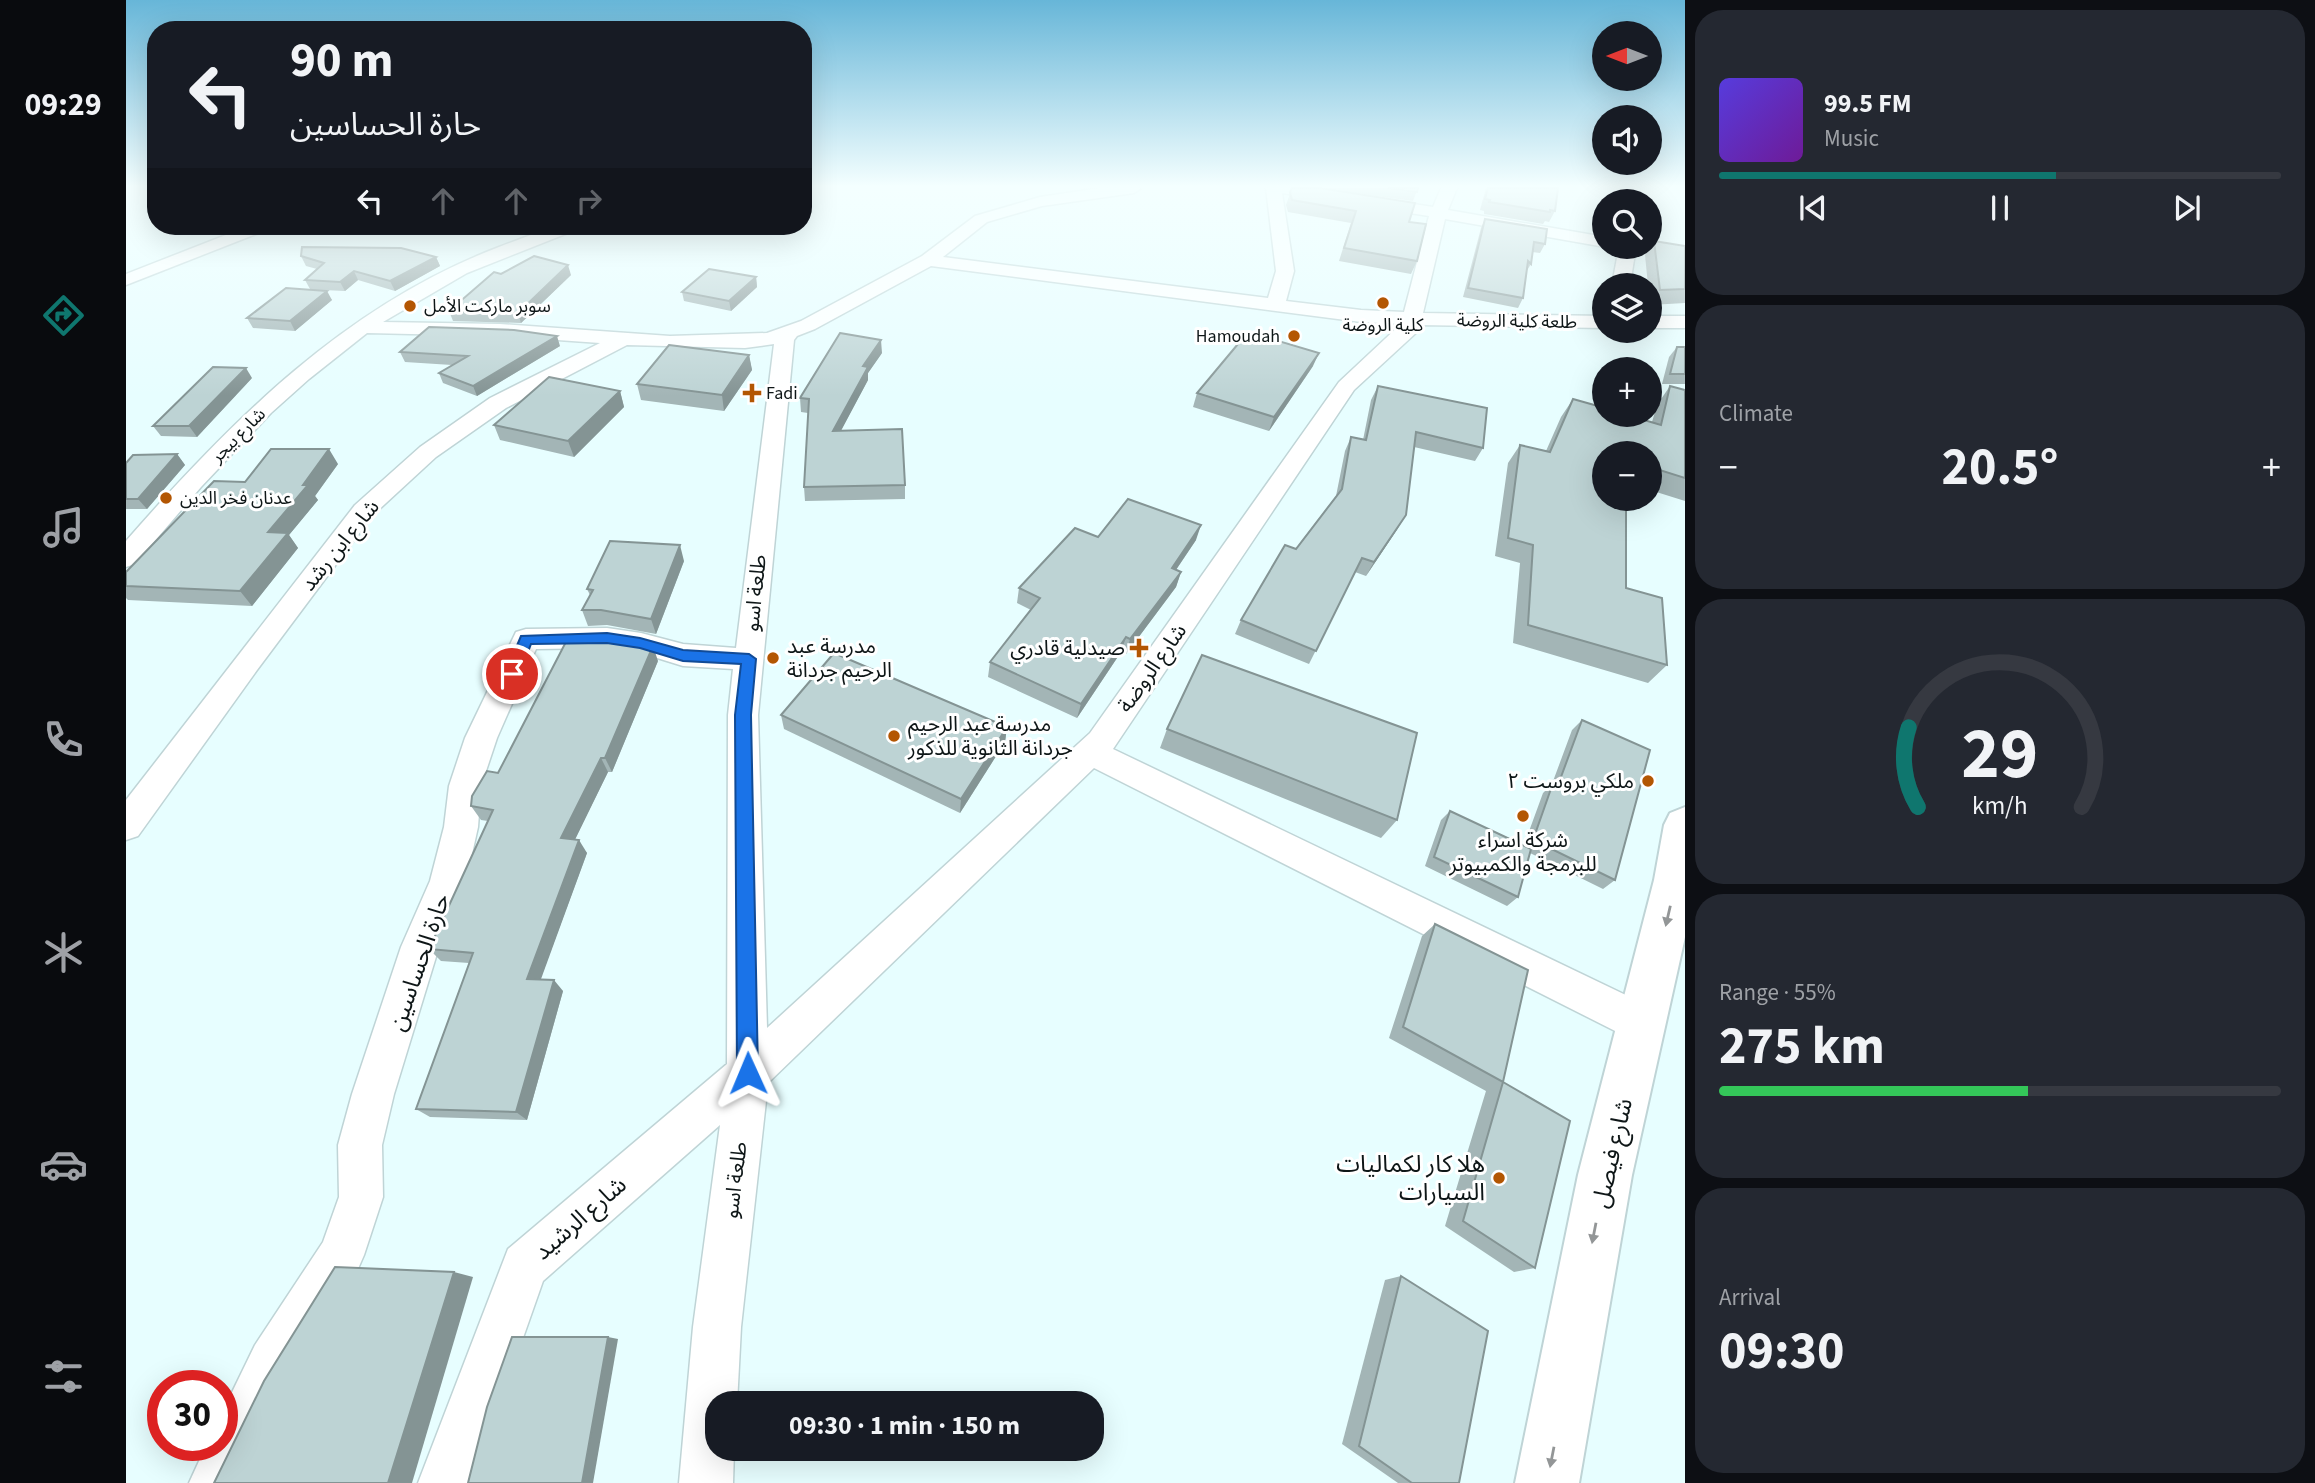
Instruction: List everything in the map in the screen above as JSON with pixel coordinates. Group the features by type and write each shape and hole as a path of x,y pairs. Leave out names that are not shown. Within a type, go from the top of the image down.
{"main road":[{"name":"شارع فيصل","path":"1547,1483 1605,1175 1676,880 1685,825"}],"street":[{"path":"126,280 184,257"},
{"name":"شارع بيجر","path":"126,558 249,422 302,374 363,327 428,285 489,257"},
{"path":"363,327 500,330 622,339 745,342 788,334 815,322 932,257"},
{"path":"1275,305 1284,271 1283,257"},
{"name":"شارع الروضة","path":"748,1073 1101,742 1346,386 1410,327 1426,257"},
{"name":"طلعة كلية الروضة","path":"928,260 1361,316 1592,322"},
{"path":"1662,323 1685,322"},
{"name":"طلعة اسو","path":"706,1483 717,1327 748,1073 743,715 772,434 784,340 788,334"},
{"name":"شارع ابن رشد","path":"126,827 247,662 364,510 428,452 498,403 622,339"},
{"name":"حارة الحساسين","path":"216,1483 273,1363 341,1255 361,1197 360,1146 373,1094 420,947 448,881 461,827 465,786 481,738 526,639 607,638 640,643 683,655 749,659"},
{"path":"1090,752 1643,1024"},
{"name":"شارع الرشيد","path":"445,1483 525,1266 748,1073"}],"building":[{"path":"305,257 436,257 390,281 354,271 340,282 305,280 324,263"},
{"path":"532,257 568,265 518,313 449,311 494,272 501,274"},
{"path":"1396,257 1418,257 1417,261"},
{"path":"1476,257 1532,257 1531,264 1528,261 1523,298 1468,288"},
{"path":"1685,257 1685,289 1662,290 1662,273 1658,273 1656,259"},
{"path":"709,269 756,277 729,301 682,292"},
{"path":"286,288 327,291 290,321 247,318"},
{"path":"429,327 514,330 557,336 473,386 439,373 468,356 400,352"},
{"path":"1248,332 1319,353 1274,417 1197,393"},
{"path":"840,333 881,340 863,366 868,367 833,431 902,429 905,485 804,487 809,399 800,398"},
{"path":"669,345 749,355 722,395 637,384"},
{"path":"1677,347 1685,347 1685,374 1670,374"},
{"path":"213,367 246,368 189,426 153,426"},
{"path":"549,377 620,391 568,441 494,425"},
{"path":"1378,386 1487,408 1483,448 1416,432 1406,515 1374,562 1362,558 1316,651 1241,620 1285,545 1296,549 1342,489 1351,437 1366,440"},
{"path":"1670,386 1685,390 1685,478 1662,471 1662,441 1592,441 1592,511 1626,511 1626,588 1662,598 1667,665 1528,625 1533,545 1508,538 1520,445 1550,452 1573,399 1592,404 1592,427 1662,427"},
{"path":"271,449 329,449 303,485 308,485 268,532 288,533 240,591 126,586 126,572 214,481 245,482"},
{"path":"177,454 138,499 126,499 126,463 133,455"},
{"path":"1128,499 1201,525 1172,568 1181,572 1130,639 1126,637 1081,704 990,662 1040,598 1019,588 1075,528 1098,537"},
{"path":"610,541 680,545 651,619 601,610 582,610 593,590 587,589"},
{"path":"569,636 601,636 653,646 605,758 601,758 561,838 579,840 527,979 554,980 516,1112 416,1109 473,953 429,949 493,810 471,806 472,796 487,771 498,773"},
{"name":"مدرسة عبد الرحيم جردانة الثانوية للذكور","path":"834,653 1007,727 961,799 781,715"},
{"path":"1202,655 1417,733 1397,820 1167,729"},
{"path":"1582,720 1650,750 1615,880 1533,840 1553,783 1558,785"},
{"path":"1450,811 1531,849 1518,897 1434,857"},
{"path":"1435,924 1528,970 1503,1082 1403,1027"},
{"name":"هلا كار لكماليات السيارات","path":"1503,1082 1570,1121 1535,1268 1463,1221"},
{"path":"335,1267 454,1272 388,1483 214,1483 225,1461 238,1461 238,1434 264,1381"},
{"path":"1401,1276 1488,1331 1459,1483 1412,1483 1359,1446"},
{"path":"512,1337 608,1337 582,1483 468,1483 487,1407"}],"place":[{"name":"كلية الروضة","path":"1383,303"},
{"name":"سوبر ماركت الأمل","path":"410,306"},
{"name":"Hamoudah","path":"1294,336"},
{"name":"Fadi","path":"752,393"},
{"name":"عدنان فخر الدين","path":"166,498"},
{"name":"صيدلية قادري","path":"1139,648"},
{"name":"مدرسة عبد الرحيم جردانة","path":"773,658"},
{"name":"مدرسة عبد الرحيم جردانة الثانوية للذكور","path":"894,736"},
{"name":"ملكي بروست ٢","path":"1648,781"},
{"name":"شركة اسراء للبرمجة والكمبيوتر","path":"1523,816"},
{"name":"هلا كار لكماليات السيارات","path":"1499,1178"}],"route":[{"path":"512,674 526,639 607,638 640,643 683,655 749,659 743,715 748,1073"}]}
